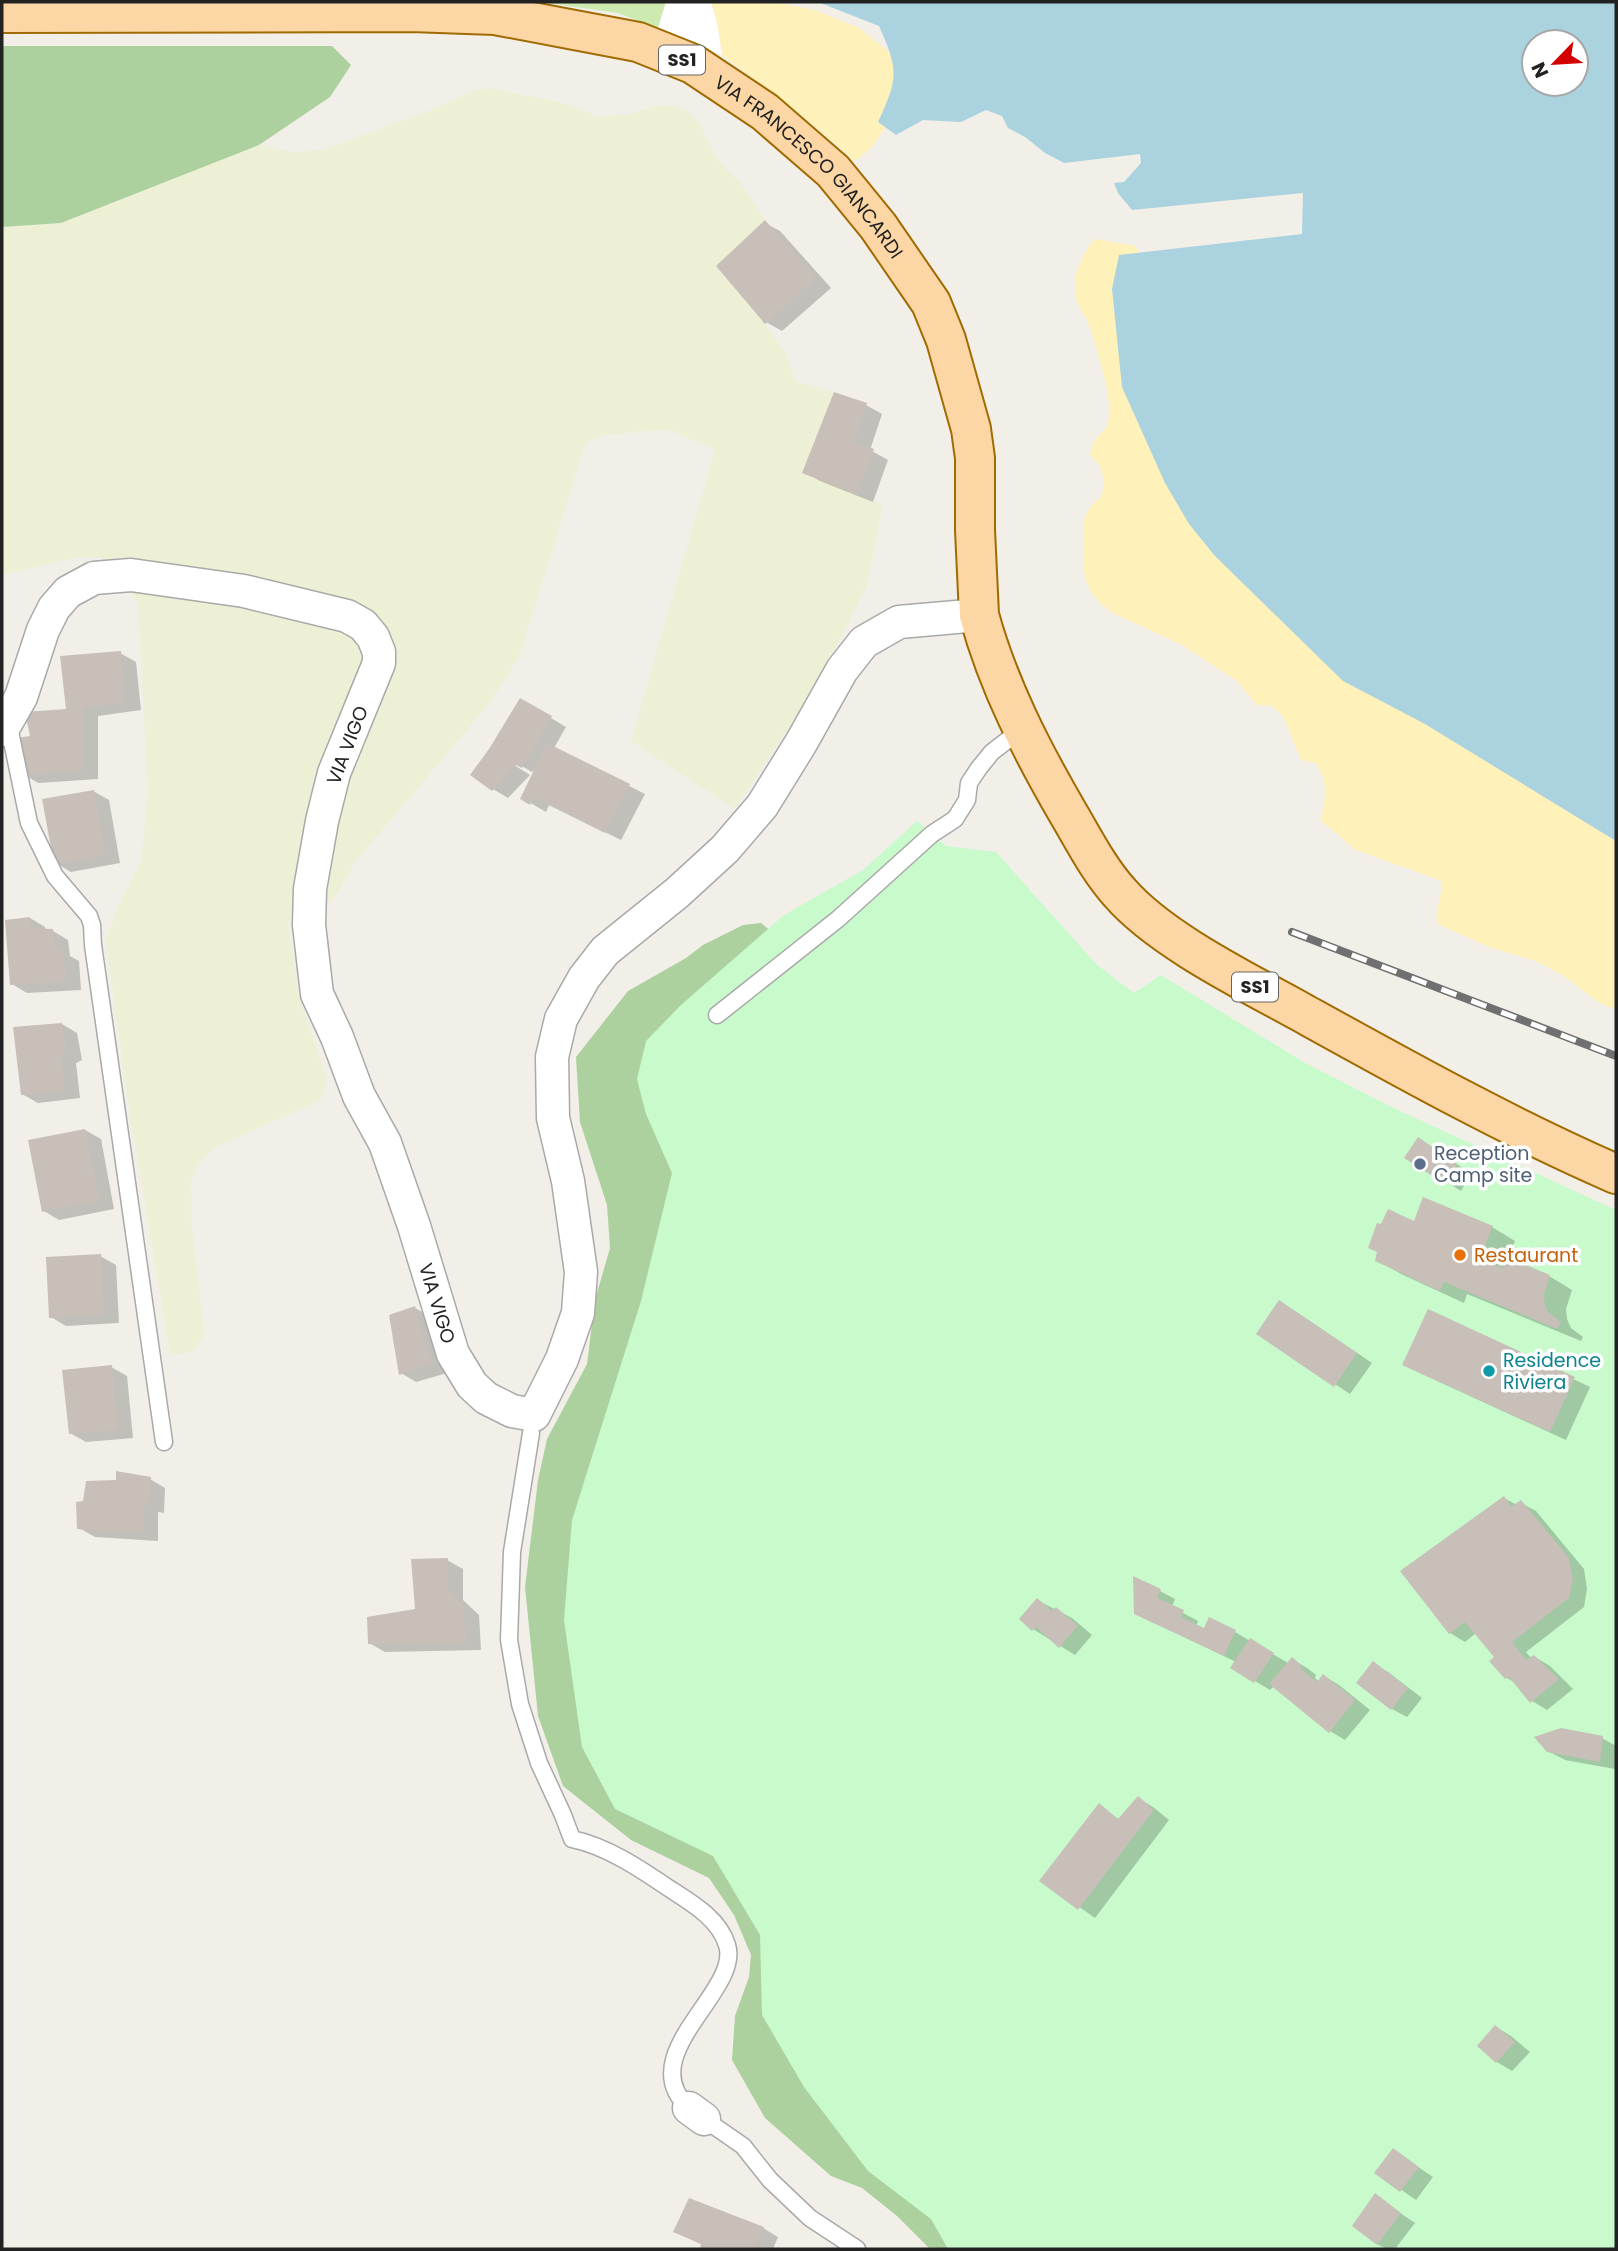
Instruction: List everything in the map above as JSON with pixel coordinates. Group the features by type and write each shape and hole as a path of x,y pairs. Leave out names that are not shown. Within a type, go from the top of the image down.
{"main road":[{"name":"VIA FRANCESCO GIANCARDI","path":"2,13 411,12 495,15 638,42 693,64 765,112 833,171 878,226 931,303 946,340 971,429 975,458 975,530 981,622"},
{"name":"SS1","path":"981,622 1003,683 1038,761 1087,846 1120,893 1150,921 1246,982 1372,1051 1527,1133 1616,1174"}],"street":[{"name":"VIA VIGO","path":"5,725 21,697 43,630 54,608 68,593 94,578 131,575 244,591 347,615 368,631 377,645 379,663 334,773 310,889 309,925 317,994 337,1037 359,1097 385,1143 414,1226 453,1354 472,1385 485,1398 532,1424"},
{"path":"532,1424 562,1359 578,1313 580,1272 568,1181 553,1118 552,1057 561,1019 584,978 605,951 677,893 725,849 762,806 842,670 864,642 899,622 981,622"}],"lane":[{"path":"5,725 29,823 55,877 82,906 92,925 164,1442"},
{"path":"718,1015 838,919 932,834 955,820 967,800 969,783 979,768 992,752 1024,729"},
{"path":"532,1424 512,1552 509,1640 520,1704 539,1763 572,1839 598,1848 642,1870 685,1899 715,1922 729,1949 720,1980 684,2035 673,2065 674,2090 697,2113 743,2147 770,2180 810,2218 857,2249"}],"green space":[{"path":"540,2 666,2 658,28 618,13"},
{"path":"2,46 332,46 351,65 330,97 259,145 61,223 2,227"},
{"path":"490,88 567,104 596,116 627,115 657,106 673,106 688,111 698,121 719,162 742,185 765,220 716,266 785,352 796,381 834,392 802,473 883,505 867,585 815,688 735,809 631,741 715,450 667,429 605,435 586,442 519,657 489,704 355,862 334,899 288,923 299,997 327,1080 321,1100 216,1147 200,1162 191,1181 192,1225 204,1335 193,1352 170,1355 127,1097 106,941 115,914 141,862 148,794 138,603 101,557 79,557 2,575 2,227 61,223 259,145 292,152 323,150 426,112 473,91"},
{"path":"917,821 946,846 996,852 1097,965 1134,993 1161,975 1305,1063 1400,1111 1616,1210 1616,2249 948,2249 931,2219 868,2171 804,2087 762,2015 760,1935 713,1856 615,1809 582,1747 564,1620 572,1520 641,1301 672,1173 646,1114 637,1079 646,1041 681,1005 784,915 863,870"},
{"path":"761,923 778,937 1177,2249 930,2249 897,2216 862,2188 831,2176 765,2118 732,2060 735,2016 749,1977 751,1955 734,1915 709,1878 631,1840 563,1786 538,1716 525,1587 538,1480 547,1439 587,1364 595,1300 610,1248 607,1205 580,1122 576,1057 628,991 686,958 703,945 743,925"}],"sand":[{"path":"711,2 773,2 815,10 859,28 899,60 895,114 871,148 855,161 794,109 722,55"},
{"path":"1095,239 1136,246 1143,260 1616,832 1616,1010 1598,1002 1564,976 1536,961 1492,948 1437,924 1442,881 1356,850 1320,820 1325,798 1323,777 1316,763 1301,760 1283,716 1272,706 1257,705 1237,681 1182,645 1113,613 1091,592 1085,578 1083,562 1084,520 1090,507 1102,496 1104,480 1100,466 1090,455 1094,442 1107,425 1109,409 1099,356 1077,299 1075,281 1084,254"}],"water":[{"path":"818,2 1616,2 1616,841 1425,724 1343,681 1215,556 1189,524 1165,483 1122,387 1112,289 1119,255 1302,234 1303,193 1132,210 1118,193 1114,183 1124,182 1141,163 1140,154 1064,163 1008,128 1002,116 986,110 961,122 923,120 896,135 878,122 892,84 893,64 879,26"}],"pier":[{"path":"666,2 711,2 722,55 658,28"}],"building":[{"path":"765,220 817,278 765,324 716,266"},
{"path":"834,392 867,403 855,441 874,449 857,495 802,473"},
{"path":"121,651 126,702 83,708 83,771 21,775 16,738 30,736 25,712 66,709 60,656"},
{"path":"520,698 552,716 522,768 516,765 492,791 470,775"},
{"path":"547,743 630,784 605,833 533,797 530,805 520,799"},
{"path":"94,790 106,855 54,864 42,799"},
{"path":"30,917 31,928 53,929 56,950 64,950 66,982 10,985 5,920"},
{"path":"62,1023 67,1052 61,1054 65,1090 21,1095 13,1027"},
{"path":"85,1129 100,1200 42,1212 28,1140"},
{"path":"1418,1137 1457,1164 1445,1184 1404,1158"},
{"path":"1423,1197 1493,1226 1479,1258 1503,1268 1509,1258 1550,1275 1544,1295 1545,1305 1548,1312 1561,1322 1557,1329 1444,1282 1440,1291 1375,1261 1377,1252 1368,1248 1377,1223 1381,1224 1388,1209 1414,1221"},
{"path":"101,1254 104,1315 49,1318 46,1257"},
{"path":"1279,1300 1357,1353 1334,1387 1256,1334"},
{"path":"415,1306 432,1364 399,1375 389,1315"},
{"name":"Residence Riviera","path":"1428,1309 1575,1377 1550,1432 1402,1365"},
{"path":"112,1365 118,1430 69,1434 62,1370"},
{"path":"116,1471 151,1477 149,1505 144,1505 143,1533 77,1529 76,1502 83,1501 86,1481 116,1480"},
{"path":"1504,1496 1511,1507 1521,1500 1569,1558 1573,1579 1569,1598 1512,1642 1526,1660 1534,1655 1559,1679 1530,1703 1509,1677 1505,1679 1489,1661 1494,1657 1465,1622 1449,1634 1400,1571"},
{"path":"448,1558 448,1590 464,1604 466,1642 368,1644 367,1617 415,1609 411,1559"},
{"path":"1133,1576 1161,1589 1157,1598 1184,1610 1181,1617 1204,1628 1209,1617 1236,1630 1224,1656 1134,1614"},
{"path":"1037,1598 1052,1611 1056,1607 1078,1626 1059,1648 1036,1627 1032,1631 1019,1619"},
{"path":"1250,1638 1274,1653 1254,1683 1230,1668"},
{"path":"1292,1657 1302,1666 1300,1668 1317,1682 1323,1674 1355,1700 1329,1733 1269,1684"},
{"path":"1373,1661 1408,1688 1391,1710 1356,1683"},
{"path":"1561,1728 1603,1736 1600,1762 1547,1752 1534,1737"},
{"path":"1138,1796 1154,1810 1078,1910 1039,1881 1099,1803 1118,1819"},
{"path":"1495,2025 1515,2042 1496,2063 1477,2046"},
{"path":"1393,2148 1419,2167 1400,2192 1374,2173"},
{"path":"1375,2193 1401,2213 1377,2245 1352,2226"},
{"path":"689,2198 764,2227 754,2249 700,2249 701,2244 673,2232"}],"railway":[{"path":"1292,932 1616,1056"}],"place":[{"name":"Reception Camp site","path":"1420,1164"},
{"name":"Restaurant","path":"1460,1255"},
{"name":"Residence Riviera","path":"1489,1371"}]}
